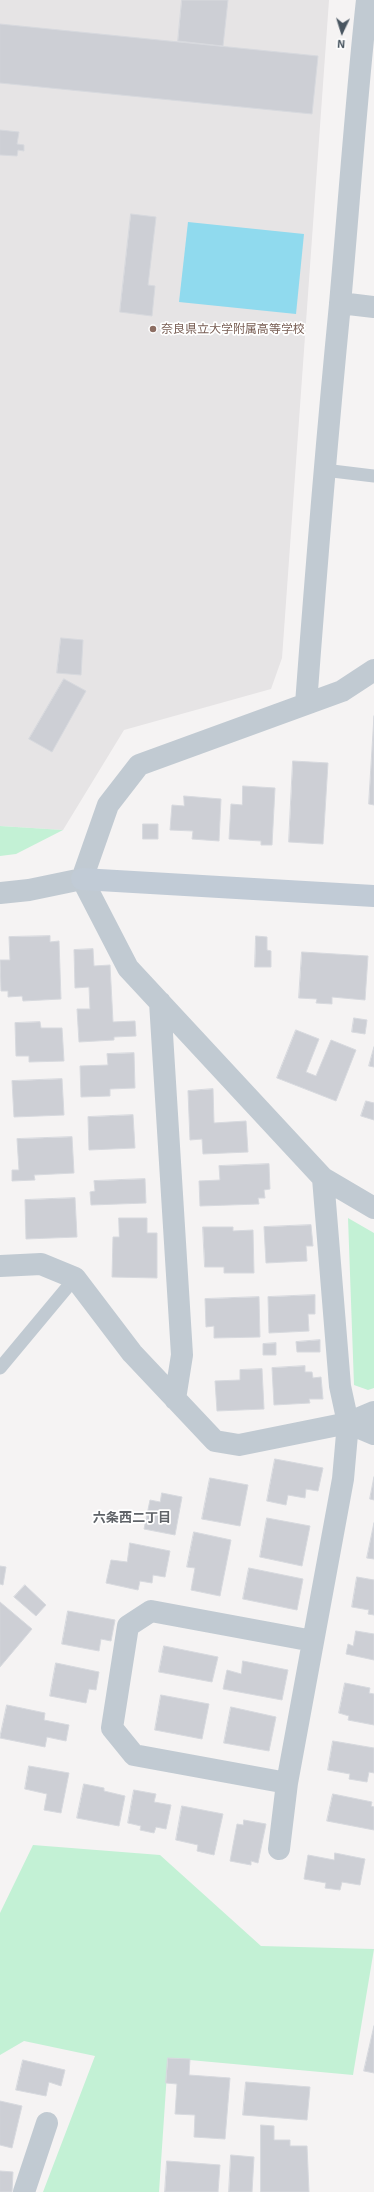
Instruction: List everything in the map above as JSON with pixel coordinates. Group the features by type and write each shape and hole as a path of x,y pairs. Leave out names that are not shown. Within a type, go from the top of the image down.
{"street":[{"path":"306,704 324,470 340,303 356,98 367,0"},
{"path":"340,303 374,307"},
{"path":"374,670 342,691 139,765 108,805 82,879 128,968 323,1178 374,1208"},
{"path":"0,893 29,890 82,879 374,896"},
{"path":"160,1002 182,1355 175,1399"},
{"path":"279,1849 287,1782 343,1479 348,1423 340,1386 323,1178"},
{"path":"0,1266 41,1264 75,1278 132,1353 215,1441 239,1445 348,1423 374,1412"},
{"path":"348,1423 374,1434"},
{"path":"287,1782 134,1754 112,1728 128,1626 151,1611 314,1641"},
{"path":"24,2192 47,2123"}],"lane":[{"path":"324,470 374,476"},
{"path":"0,1368 75,1278"}],"shaded area":[{"name":"奈良県立大学附属高等学校","path":"0,0 329,0 282,658 271,689 124,730 63,830 0,826"}],"green space":[{"path":"0,826 63,830 16,854 0,856"},
{"path":"348,1218 374,1233 374,1388 368,1390 354,1385"},
{"path":"33,1845 160,1855 261,1946 374,1949 353,2075 168,2058 159,2192 43,2192 95,2056 24,2041 0,2055 0,1913"}],"water":[{"path":"188,222 304,234 296,314 179,302"}],"building":[{"path":"182,0 228,0 223,46 178,41"},
{"path":"0,24 318,56 312,114 0,83"},
{"path":"0,130 19,132 17,144 24,145 24,151 18,150 17,156 0,155"},
{"path":"131,214 156,217 148,285 155,286 152,316 120,312"},
{"path":"61,638 83,640 81,675 57,673"},
{"path":"64,679 86,691 52,752 29,739"},
{"path":"374,716 374,805 369,804"},
{"path":"293,761 328,763 323,844 289,842"},
{"path":"243,786 275,788 272,845 261,845 261,841 229,839 231,804 242,805"},
{"path":"184,796 221,799 219,841 192,839 193,831 170,830 172,805 184,806"},
{"path":"143,824 158,824 158,839 143,839"},
{"path":"50,936 50,942 59,941 61,999 23,1001 22,996 8,997 8,991 1,991 0,960 10,960 9,937"},
{"path":"256,936 267,937 267,950 271,951 271,967 255,967"},
{"path":"93,949 94,966 110,965 113,1022 135,1021 136,1036 114,1037 114,1040 79,1042 77,1009 90,1009 89,987 75,988 74,950"},
{"path":"302,952 368,956 365,1000 332,997 332,1004 316,1003 317,999 299,998"},
{"path":"354,1018 367,1020 365,1034 352,1032"},
{"path":"40,1022 41,1028 62,1028 64,1061 29,1062 29,1056 16,1056 15,1023"},
{"path":"296,1030 319,1039 306,1072 316,1076 331,1040 356,1050 336,1101 277,1078"},
{"path":"374,1047 374,1067 369,1066"},
{"path":"134,1053 135,1088 110,1089 110,1096 81,1097 80,1066 108,1065 107,1054"},
{"path":"62,1079 64,1115 14,1117 12,1081"},
{"path":"213,1089 214,1123 246,1121 248,1152 203,1154 202,1139 190,1140 188,1091"},
{"path":"366,1101 374,1103 374,1120 361,1116"},
{"path":"133,1115 135,1148 89,1150 88,1117"},
{"path":"72,1137 74,1173 34,1175 35,1180 12,1181 12,1170 19,1170 17,1139"},
{"path":"269,1164 270,1189 264,1190 265,1198 258,1198 259,1204 200,1206 199,1181 220,1180 219,1166"},
{"path":"145,1179 146,1203 91,1205 90,1192 95,1191 94,1181"},
{"path":"75,1198 77,1237 26,1239 25,1200"},
{"path":"119,1218 147,1218 147,1233 157,1233 157,1278 112,1277 113,1237 119,1237"},
{"path":"311,1225 313,1246 306,1246 307,1261 266,1263 264,1227"},
{"path":"203,1227 233,1227 233,1231 253,1230 254,1273 224,1273 224,1267 205,1267"},
{"path":"315,1295 315,1314 308,1314 309,1331 269,1333 268,1297"},
{"path":"259,1297 260,1337 214,1338 214,1326 206,1327 205,1299"},
{"path":"320,1340 320,1352 297,1352 296,1342"},
{"path":"276,1343 276,1355 263,1355 263,1344"},
{"path":"305,1366 305,1372 312,1372 313,1378 321,1377 323,1399 309,1399 310,1403 274,1405 272,1368"},
{"path":"262,1369 264,1409 217,1411 215,1381 240,1380 240,1370"},
{"path":"275,1459 323,1468 318,1491 306,1489 305,1498 288,1495 286,1505 267,1501"},
{"path":"374,1477 374,1500 370,1499"},
{"path":"210,1478 248,1485 240,1526 202,1519"},
{"path":"162,1493 182,1497 175,1535 144,1529 150,1500 160,1502"},
{"path":"267,1518 310,1526 302,1566 260,1557"},
{"path":"374,1523 374,1559 367,1558"},
{"path":"194,1532 231,1540 220,1596 191,1590 195,1568 187,1567"},
{"path":"130,1543 170,1551 165,1577 153,1575 152,1583 140,1581 138,1590 106,1583 111,1560 127,1562"},
{"path":"0,1566 6,1567 3,1585 0,1584"},
{"path":"249,1568 303,1579 297,1610 243,1599"},
{"path":"357,1577 374,1580 374,1615 368,1614 369,1610 352,1607"},
{"path":"25,1585 46,1605 36,1616 14,1597"},
{"path":"0,1602 32,1629 0,1667"},
{"path":"68,1611 115,1620 111,1641 101,1639 99,1651 62,1644"},
{"path":"356,1631 374,1634 374,1660 346,1654 348,1644 353,1646"},
{"path":"164,1646 218,1657 212,1682 159,1672"},
{"path":"243,1661 288,1670 282,1700 223,1689 227,1670 241,1674"},
{"path":"56,1663 99,1672 96,1690 89,1689 86,1703 50,1696"},
{"path":"345,1683 370,1688 369,1693 374,1694 374,1725 348,1720 349,1716 339,1713"},
{"path":"161,1695 209,1704 202,1739 155,1730"},
{"path":"7,1705 45,1713 44,1720 69,1725 66,1741 47,1737 45,1747 0,1738"},
{"path":"231,1707 276,1717 269,1751 224,1743"},
{"path":"333,1741 374,1748 374,1773 369,1772 367,1782 349,1779 350,1774 328,1770"},
{"path":"29,1766 69,1773 61,1813 44,1810 47,1794 25,1789"},
{"path":"84,1784 104,1788 104,1791 125,1796 119,1826 77,1818"},
{"path":"134,1790 156,1794 154,1802 171,1805 166,1829 156,1827 154,1833 140,1830 141,1826 128,1823"},
{"path":"333,1794 372,1802 371,1806 374,1807 374,1830 327,1821"},
{"path":"182,1806 223,1814 214,1855 197,1851 198,1845 176,1840"},
{"path":"244,1820 266,1824 258,1863 251,1861 251,1865 230,1861 237,1824 243,1825"},
{"path":"335,1853 365,1859 360,1885 342,1882 340,1890 325,1888 326,1883 304,1879 308,1855 334,1860"},
{"path":"374,2026 374,2073 364,2071"},
{"path":"168,2058 190,2059 189,2075 230,2078 225,2139 194,2137 195,2115 175,2114 177,2084 166,2083"},
{"path":"23,2060 65,2070 61,2086 49,2082 46,2096 16,2090"},
{"path":"246,2082 310,2087 307,2120 243,2115"},
{"path":"0,2101 22,2106 12,2148 0,2145"},
{"path":"261,2125 274,2126 274,2140 290,2140 290,2146 307,2146 309,2192 261,2192"},
{"path":"231,2155 254,2157 252,2192 229,2192"},
{"path":"167,2161 220,2165 218,2192 165,2192"},
{"path":"0,2171 13,2172 12,2192 0,2192"}],"place":[{"name":"奈良県立大学附属高等学校","path":"153,329"}],"district":[{"name":"六条西二丁目","path":"132,1518"}]}
